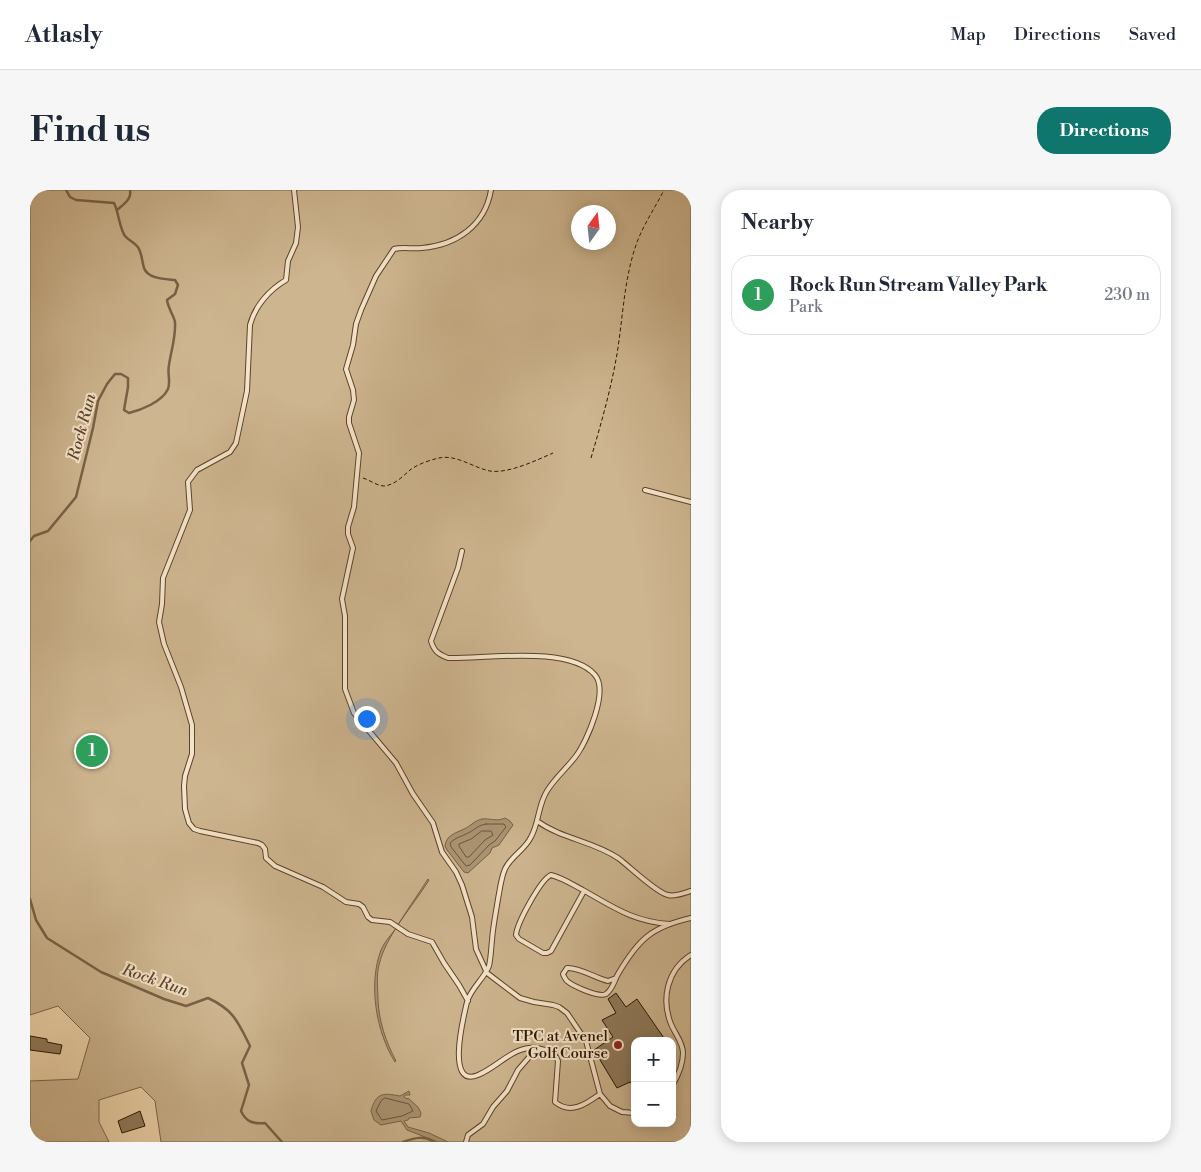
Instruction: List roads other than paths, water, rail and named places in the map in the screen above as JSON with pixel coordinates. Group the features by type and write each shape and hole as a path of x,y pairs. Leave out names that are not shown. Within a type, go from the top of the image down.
{"lane":[{"path":"294,190 298,218 296,243 288,261 286,280 267,295 253,316 250,325 247,391 236,444 230,452 197,470 188,482 190,510 163,578 159,622 164,644 181,687 192,725 192,754 184,786 185,809 191,826 205,832 258,842 265,849 266,858 275,866 318,884 346,902 359,904 372,920 390,922 408,934 432,942 468,1001"},
{"path":"491,190 484,211 476,224 466,234 436,246 394,249 371,286 356,324 353,345 346,369 353,390 354,400 349,424 359,453 354,507 348,527 348,534 353,548 342,599 345,616 345,689 354,713 396,763 413,794 433,823 442,852 456,872 462,885 472,917 476,949 487,973 520,998 553,1004 567,1013 586,1040 600,1094 610,1106 622,1112 631,1113"},
{"path":"645,490 691,502"},
{"path":"462,551 458,568 430,640 438,654 448,658 539,656 570,661 584,666 596,676 600,688 598,704 577,755 553,781 546,792 531,838 511,859 505,869 501,882 492,937 491,957 487,973 476,985 468,1001 458,1047 461,1070 467,1076 479,1075 511,1054 528,1047 549,1050 556,1056 558,1061 555,1102 562,1107 575,1108 586,1104 600,1094"},
{"path":"537,821 552,830 607,851 668,895 675,896 691,891"},
{"path":"584,891 551,952 548,954 519,939 516,935 518,926 546,877 551,875 558,877 584,891 632,917 652,923 670,924"},
{"path":"616,978 608,981 594,977 574,967 567,968 562,974 567,980 597,996 605,994 613,986 616,978 638,944 654,931 691,918"},
{"path":"674,1082 682,1064 683,1052 681,1042 667,1012 665,1001 667,986 679,966 691,955"},
{"path":"466,1142 468,1136 483,1124 493,1107 507,1091 518,1070 536,1048"}],"water":[{"path":"505,818 513,825 499,845 492,848 490,853 468,873 464,872 447,850 445,846 447,839 480,820 499,820"},
{"path":"428,879 394,932 378,969 378,1000 381,1024 395,1062 383,1037 376,1008 375,978 377,963 384,945"},
{"path":"409,1091 410,1095 405,1095 404,1097 408,1098 418,1107 421,1113 420,1117 409,1118 404,1121 408,1127 429,1133 448,1142 438,1142 407,1130 401,1121 381,1125 374,1120 371,1111 378,1097 385,1094 400,1096"}],"waterway":[{"name":"Rock Run","path":"30,541 34,536 48,531 76,497 98,401 115,374 121,374 128,378 124,410 129,413 151,405 165,394 169,386 169,368 175,333 175,322 167,300 175,294 178,285 175,280 157,278 146,272 139,249 123,232 114,203 76,200 70,197 66,190"},
{"path":"117,210 129,199 130,190"},
{"name":"Rock Run","path":"30,899 36,920 47,938 101,972 164,999 186,1006 208,998 230,1012 250,1046 242,1063 249,1085 241,1111 250,1122 265,1123 282,1142"},
{"name":"Rock Run","path":"403,1142 415,1138 423,1138 434,1142"}],"place":[{"name":"Rock Run Stream Valley Park","path":"92,751"},
{"name":"TPC at Avenel Golf Course","path":"618,1045"}]}
